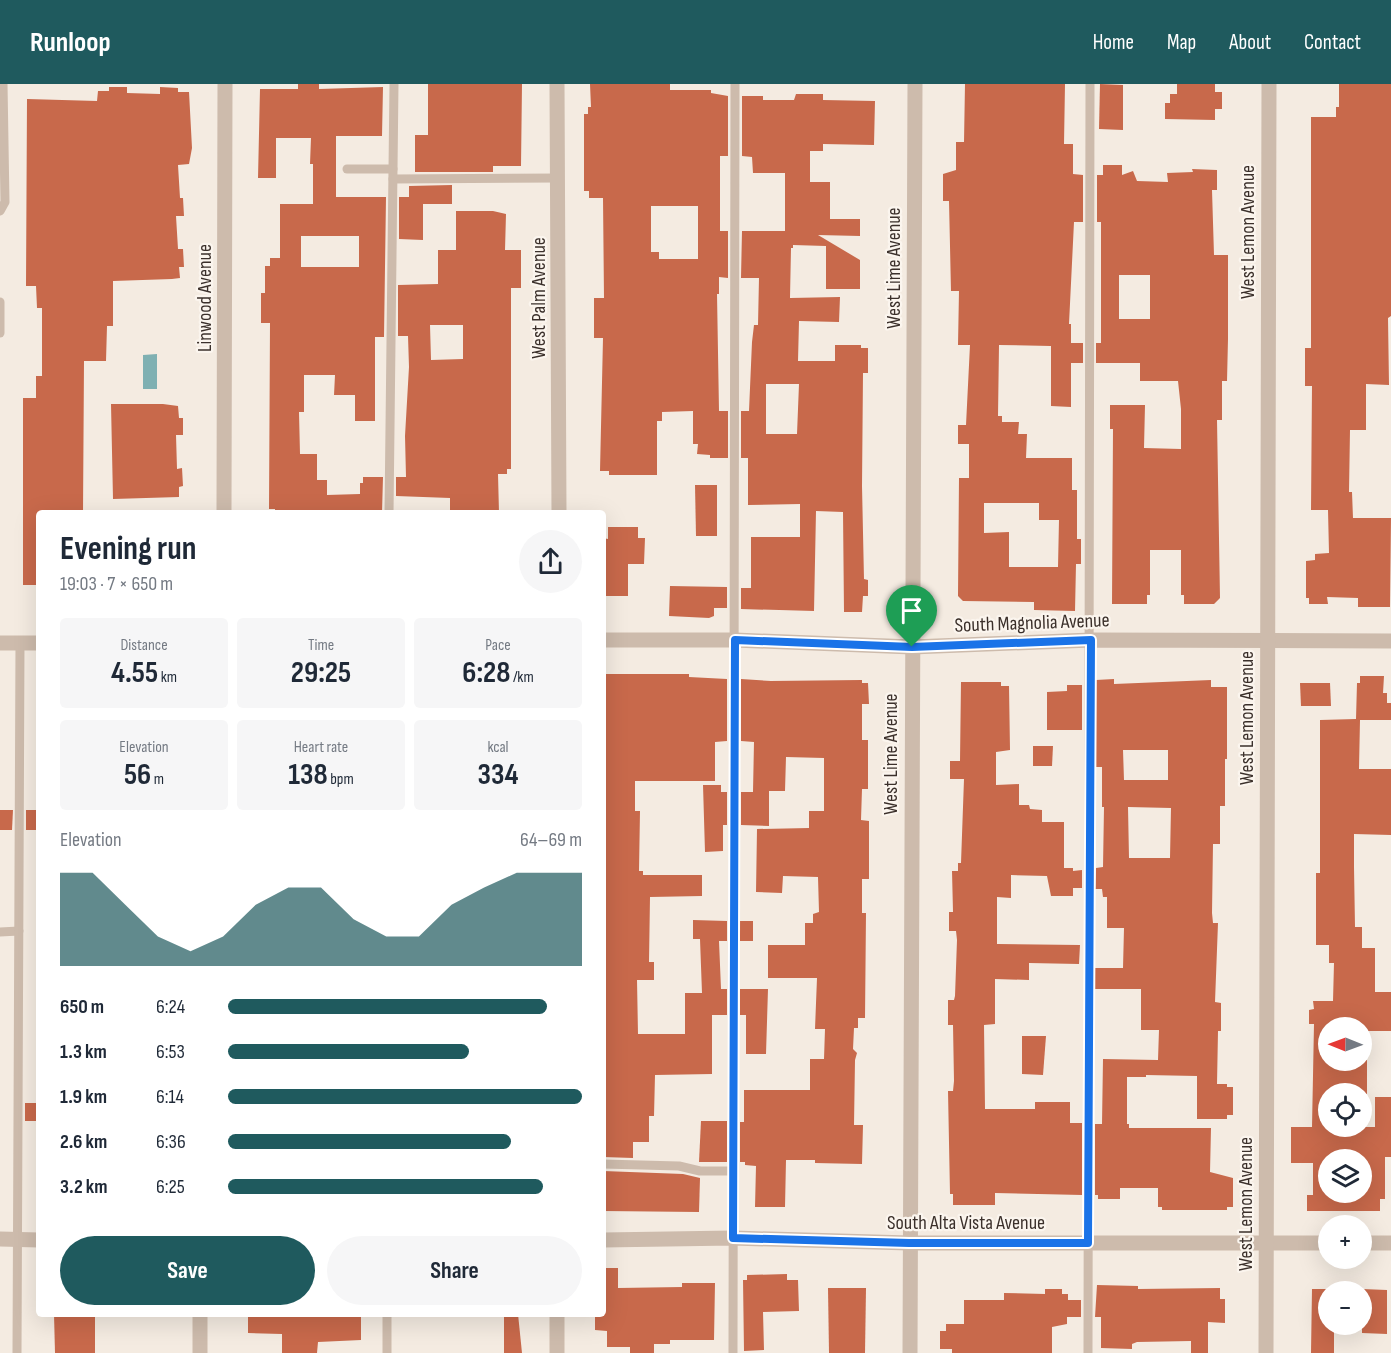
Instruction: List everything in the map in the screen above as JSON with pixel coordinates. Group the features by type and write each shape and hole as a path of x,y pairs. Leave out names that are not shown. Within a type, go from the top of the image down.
{"street":[{"name":"Linwood Avenue","path":"224,510 225,84"},
{"name":"West Palm Avenue","path":"557,84 559,510"},
{"name":"West Lime Avenue","path":"910,1353 915,84"},
{"name":"West Lemon Avenue","path":"1266,1353 1269,84"},
{"name":"South Magnolia Avenue","path":"606,640 735,640 912,647 1091,640 1391,641"},
{"path":"0,643 36,643"},
{"name":"South Alta Vista Avenue","path":"606,1240 733,1238 909,1243 1318,1243"},
{"path":"0,1239 36,1240"},
{"path":"1372,1243 1391,1243"},
{"path":"200,1317 200,1353"},
{"path":"557,1317 557,1353"}],"lane":[{"path":"0,211 5,202 3,84"},
{"path":"389,510 394,84"},
{"path":"733,1353 735,84"},
{"path":"1088,1353 1091,640 1090,84"},
{"path":"347,169 393,174 559,178"},
{"path":"0,302 0,333"},
{"path":"16,1353 20,643"},
{"path":"0,932 19,931"},
{"path":"606,1164 678,1166 700,1171 734,1171"},
{"path":"387,1317 387,1353"}],"water":[{"path":"157,354 157,389 143,389 143,355"}],"building":[{"path":"298,84 319,84 319,89 383,87 382,136 336,136 336,197 386,197 384,337 375,337 375,421 355,421 355,395 334,395 335,375 304,375 304,412 299,412 300,454 317,454 317,480 327,480 327,495 360,494 360,483 363,483 363,477 383,477 382,510 269,509 270,323 261,323 261,293 265,293 265,266 270,266 270,258 280,258 280,204 313,204 313,164 310,164 311,138 276,138 276,178 258,178 260,89 298,89","holes":["301,236 359,236 359,267 301,267"]},
{"path":"428,84 522,84 521,166 493,166 493,172 415,172 415,135 428,135"},
{"path":"590,84 670,84 670,90 711,90 711,93 728,96 728,156 720,156 720,231 728,231 728,278 719,277 719,294 717,294 719,411 728,411 728,458 710,458 710,455 697,454 698,444 693,444 693,411 662,412 662,421 657,421 657,475 609,475 609,471 600,471 603,338 594,338 594,298 604,298 603,198 589,198 589,191 584,191 584,114 588,114 588,107 591,107","holes":["651,206 698,206 698,259 659,259 659,252 651,252"]},
{"path":"965,84 1065,84 1064,144 1073,144 1073,174 1083,175 1083,222 1074,222 1069,324 1071,324 1071,343 1083,343 1083,363 1071,363 1071,407 1051,406 1051,346 999,345 998,416 1002,416 1002,422 1019,422 1018,434 1027,434 1026,458 1072,458 1072,490 1077,490 1077,539 1081,539 1081,564 1076,564 1075,611 1034,610 1034,602 963,601 958,596 959,478 969,478 969,444 958,444 958,425 966,425 970,345 958,345 959,291 951,291 949,201 943,201 943,174 956,170 956,142 964,142","holes":["984,503 1039,503 1039,520 1059,520 1058,567 1009,567 1009,532 984,533"]},
{"path":"1100,84 1123,85 1123,130 1099,129"},
{"path":"1177,84 1215,84 1215,92 1222,92 1222,109 1215,109 1215,120 1165,119 1165,103 1170,103 1170,94 1177,94"},
{"path":"1339,84 1391,84 1389,385 1366,384 1366,430 1350,430 1349,492 1352,492 1353,518 1391,518 1390,607 1358,607 1358,598 1327,597 1328,604 1309,604 1309,598 1306,598 1306,561 1315,560 1315,554 1329,553 1328,510 1311,510 1312,386 1305,386 1305,348 1311,348 1311,117 1336,117 1336,107 1339,107"},
{"path":"109,87 127,87 127,93 160,94 160,87 178,88 178,92 189,92 192,148 189,164 178,165 180,198 183,198 184,216 176,216 178,249 183,249 184,267 179,267 180,278 113,281 113,326 107,326 106,361 84,361 83,510 36,510 36,585 23,585 23,398 36,398 36,376 42,376 42,308 37,308 36,286 26,286 27,99 97,101 98,91 109,91"},
{"path":"796,94 823,94 823,100 875,101 874,145 823,144 823,151 810,151 810,182 830,182 830,219 860,219 860,236 818,235 860,260 860,289 826,289 826,246 793,245 791,248 790,298 840,297 839,322 799,321 798,361 835,361 835,345 861,345 861,348 868,348 868,373 863,373 862,486 864,579 868,580 868,596 863,596 862,612 844,612 843,512 816,511 814,611 741,609 741,588 751,588 751,537 800,537 800,504 748,505 748,458 741,458 741,411 749,411 752,342 754,325 758,325 759,278 741,278 742,231 785,231 785,173 753,173 752,157 742,156 742,96 763,96 763,100 794,100","holes":["766,384 799,384 797,434 766,434"]},
{"path":"1103,165 1122,165 1122,175 1133,171 1137,181 1168,182 1167,173 1193,172 1192,169 1217,170 1217,190 1212,190 1214,255 1228,255 1228,339 1227,381 1222,381 1222,420 1217,420 1220,598 1214,604 1184,604 1184,595 1181,595 1181,550 1150,550 1150,595 1147,595 1147,604 1112,604 1113,429 1110,429 1110,405 1145,405 1144,448 1181,449 1181,409 1178,381 1140,381 1140,363 1096,363 1096,343 1101,343 1101,222 1097,222 1097,175 1103,175","holes":["1119,275 1150,275 1150,319 1119,319"]},
{"path":"452,185 452,204 423,204 423,240 399,239 399,197 409,197 409,186"},
{"path":"456,211 493,211 506,214 505,250 521,250 521,288 511,288 511,469 507,469 507,474 498,474 499,510 450,510 450,498 396,496 396,477 406,477 405,436 409,367 408,336 398,336 398,285 438,284 438,250 456,250","holes":["430,325 463,325 463,359 431,360"]},
{"path":"111,404 178,406 179,418 183,418 183,435 176,435 177,469 182,468 183,486 179,487 179,497 113,499"},
{"path":"695,485 717,485 717,536 696,536"},
{"path":"608,527 638,527 638,538 645,538 644,564 628,564 628,596 606,596 606,539 608,539"},
{"path":"670,586 727,587 727,608 714,608 714,616 709,618 669,616"},
{"path":"606,674 689,674 689,677 727,679 727,741 715,742 715,781 635,781 635,811 640,811 639,871 643,871 643,875 702,875 702,896 650,897 649,962 654,962 654,980 637,980 638,1034 685,1034 685,993 702,993 700,939 693,939 693,920 727,921 727,941 719,941 721,989 727,989 727,1015 712,1015 712,1074 655,1075 654,1116 649,1116 649,1142 633,1142 633,1158 606,1157"},
{"path":"1360,676 1384,676 1383,693 1387,693 1387,703 1391,703 1391,720 1360,720 1359,769 1391,769 1391,835 1354,834 1354,867 1355,927 1362,927 1362,948 1375,948 1375,992 1391,992 1391,1031 1372,1031 1372,1017 1318,1017 1318,1071 1367,1071 1367,1083 1318,1083 1318,1137 1372,1137 1372,1127 1375,1127 1375,1097 1391,1097 1391,1157 1385,1157 1385,1199 1380,1199 1380,1211 1307,1211 1307,1195 1313,1195 1313,1163 1291,1163 1291,1127 1312,1127 1314,1024 1309,1024 1309,1010 1314,1009 1313,1001 1333,1001 1334,963 1329,963 1329,945 1316,945 1316,873 1320,873 1320,720 1356,719 1357,683 1360,683"},
{"path":"741,679 862,680 862,683 868,683 869,704 862,704 862,740 868,740 868,789 862,789 861,820 869,821 869,879 862,879 862,913 866,913 865,1018 858,1018 858,1028 854,1028 853,1049 857,1053 854,1125 863,1125 862,1164 786,1160 785,1207 755,1207 756,1166 740,1162 740,1122 744,1122 744,1090 810,1090 810,1059 824,1059 825,1029 815,1029 817,978 768,978 768,945 805,945 805,923 813,923 813,914 819,912 818,877 783,876 782,893 756,892 757,829 809,828 809,811 824,811 824,758 786,757 785,791 769,791 769,826 741,825 741,792 753,792 754,742 741,741"},
{"path":"1114,679 1114,684 1211,680 1211,687 1227,687 1225,806 1220,806 1220,844 1213,844 1212,913 1213,923 1218,923 1215,1002 1221,1003 1217,1084 1227,1084 1227,1087 1233,1087 1233,1115 1227,1115 1227,1119 1197,1119 1197,1076 1146,1075 1146,1077 1127,1077 1127,1124 1129,1128 1211,1128 1210,1172 1233,1178 1233,1207 1227,1207 1227,1210 1162,1210 1162,1207 1158,1207 1158,1188 1120,1188 1120,1199 1098,1199 1098,1195 1095,1195 1095,1124 1102,1124 1103,1059 1158,1060 1159,1030 1141,1030 1141,989 1095,989 1095,968 1123,968 1124,928 1107,928 1107,897 1103,897 1102,889 1095,889 1096,868 1103,867 1104,807 1102,807 1102,767 1096,767 1096,680","holes":["1123,750 1168,750 1168,780 1124,780","1128,807 1171,808 1170,858 1129,858"]},
{"path":"961,682 1001,682 1001,686 1009,686 1010,750 996,752 996,785 1019,784 1019,805 1029,805 1030,809 1042,810 1042,822 1064,822 1064,868 1073,868 1073,871 1082,870 1082,888 1073,888 1073,896 1051,896 1047,876 1011,875 1011,898 997,897 997,944 1080,945 1079,964 1029,963 1029,980 995,979 995,1024 984,1025 985,1109 1035,1109 1035,1102 1070,1102 1070,1123 1082,1123 1082,1195 995,1193 995,1205 953,1205 953,1194 950,1194 948,1091 953,1091 954,1081 953,1025 948,1025 948,1000 954,1000 955,996 957,940 956,931 949,931 949,912 953,912 952,871 958,871 958,863 961,863 964,779 950,779 950,761 960,761"},
{"path":"1300,683 1330,683 1331,706 1301,706"},
{"path":"1067,685 1082,685 1082,730 1047,730 1047,692 1067,691"},
{"path":"1033,746 1053,746 1052,766 1033,766"},
{"path":"703,785 721,785 721,792 727,792 727,825 723,825 723,851 705,852"},
{"path":"0,810 13,810 12,830 0,830"},
{"path":"26,810 36,810 36,830 26,830"},
{"path":"740,921 753,921 753,941 740,941"},
{"path":"740,989 768,989 766,1054 746,1054 746,1015 740,1015"},
{"path":"1022,1036 1046,1036 1043,1075 1022,1074"},
{"path":"25,1103 36,1103 36,1121 25,1121"},
{"path":"701,1121 727,1121 727,1162 699,1162"},
{"path":"606,1171 683,1174 700,1178 699,1212 606,1211"},
{"path":"606,1268 618,1268 618,1288 682,1287 682,1283 715,1283 714,1340 670,1340 670,1344 654,1344 654,1353 630,1353 630,1347 607,1347 607,1331 595,1330 595,1317 606,1317"},
{"path":"787,1274 787,1280 798,1280 799,1311 763,1312 764,1350 744,1351 743,1280 747,1280 747,1275"},
{"path":"1097,1285 1138,1286 1138,1289 1220,1288 1220,1299 1225,1299 1225,1323 1208,1322 1208,1353 1191,1353 1191,1341 1137,1342 1132,1344 1132,1349 1101,1348 1101,1317 1095,1317"},
{"path":"828,1288 866,1288 865,1353 829,1353"},
{"path":"1045,1289 1062,1289 1062,1294 1068,1294 1068,1300 1081,1300 1081,1317 1067,1317 1067,1324 1052,1327 1052,1353 952,1353 952,1349 940,1349 940,1331 946,1331 946,1324 964,1324 964,1300 1004,1300 1004,1293 1045,1294"},
{"path":"1312,1289 1318,1289 1318,1335 1334,1335 1334,1353 1311,1353"},
{"path":"1372,1289 1387,1290 1387,1334 1372,1333"},
{"path":"54,1317 95,1317 95,1353 55,1353"},
{"path":"248,1317 361,1317 361,1340 318,1342 317,1353 282,1353 282,1334 248,1333"},
{"path":"504,1317 518,1317 522,1353 504,1353"}],"route":[{"path":"735,640 912,647 1091,640 1088,1243 909,1243 733,1238 735,640"}]}
